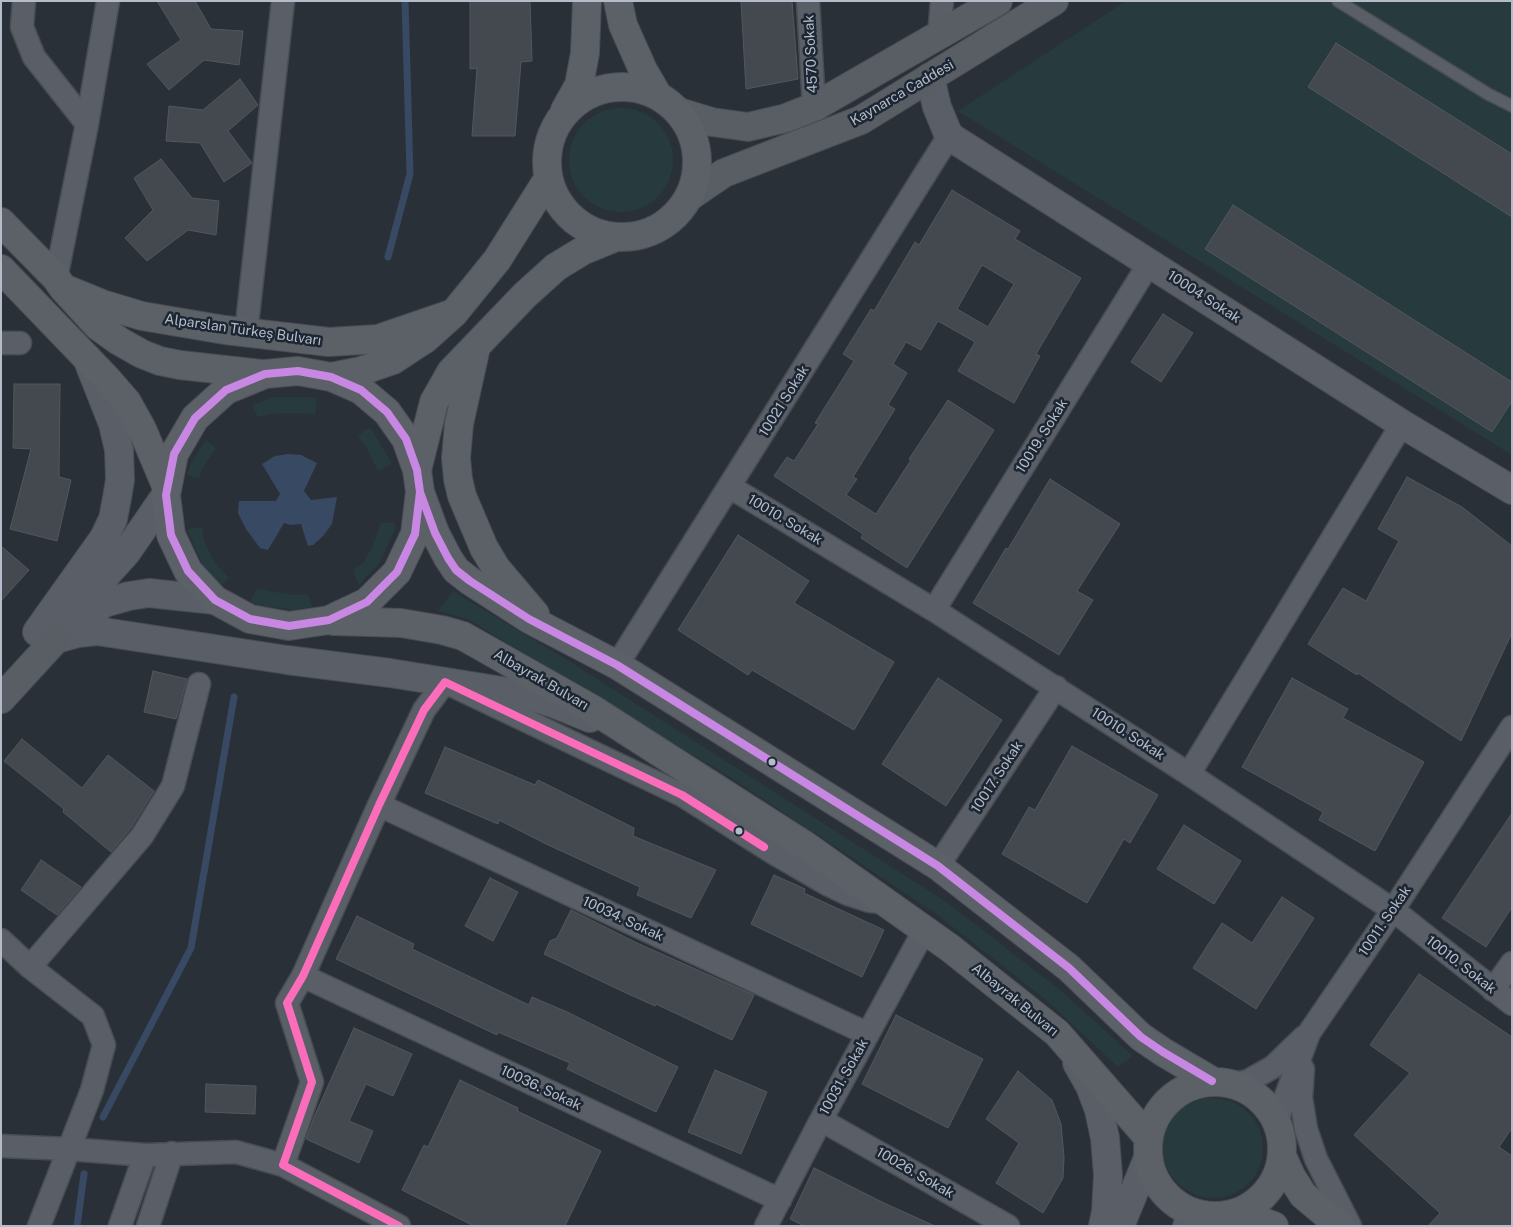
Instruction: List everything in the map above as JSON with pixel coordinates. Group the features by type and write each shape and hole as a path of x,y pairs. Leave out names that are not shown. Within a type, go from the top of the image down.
{"main road":[{"path":"563,113 579,85 585,52 587,1"},
{"path":"618,1 623,25 657,94"},
{"name":"Kaynarca Caddesi","path":"679,112 712,122 748,127 786,118 814,108 998,1"},
{"name":"Kaynarca Caddesi","path":"689,197 724,173 860,120 1054,1"},
{"name":"Kaynarca Caddesi","path":"632,86 657,94 679,112 689,126 697,149 697,173 689,197 675,216 655,230 630,238 605,236 581,226 562,209 550,186 546,160 550,135 563,113 583,96 607,87 632,86"},
{"path":"331,377 362,371 393,360 424,339 454,313 496,260 548,179"},
{"name":"Alparslan Türkeş Bulvarı","path":"1,222 60,283 98,326 119,341 142,354 160,361 180,365 265,374"},
{"name":"Kaynarca Caddesi","path":"329,620 367,602 397,572 415,534 419,481 434,402 451,372 556,267 584,250 616,237"},
{"path":"1,268 127,402 142,429 166,492 171,535 188,571 215,600 250,619 290,626 329,620"},
{"name":"Alparslan Türkeş Bulvarı","path":"60,283 102,304 142,316 246,333 330,342 378,339 454,313"},
{"path":"477,346 459,424 456,458 462,496 484,548 496,568 548,628"},
{"path":"166,492 174,454 195,418 226,390 265,374 298,371 331,377 361,390 387,412 406,439 435,533 456,570 499,601 617,666 938,866 1070,968 1141,1037 1163,1052 1224,1083 1256,1095 1272,1112 1280,1133 1282,1156 1291,1176 1303,1195 1340,1226"},
{"name":"Albayrak Bulvarı","path":"329,620 401,623 442,630 463,636 592,709 732,798 806,846 925,929 1057,1033 1148,1147"},
{"path":"1,671 47,636"},
{"path":"1,700 47,636"},
{"path":"1224,1083 1190,1086 1170,1098 1156,1116 1148,1147 1154,1178 1166,1196 1183,1209 1205,1219 1258,1220 1274,1226"},
{"path":"1205,1219 1245,1210 1262,1197 1276,1178 1282,1156"}],"street":[{"path":"24,1 22,27 34,57 87,124"},
{"path":"60,283 108,1"},
{"path":"246,333 283,1"},
{"name":"4570 Sokak","path":"808,1 814,108"},
{"path":"939,36 942,1"},
{"path":"930,77 936,108 949,136"},
{"name":"10004 Sokak","path":"949,136 1150,262 1402,424 1512,490"},
{"name":"10021 Sokak","path":"617,666 949,136"},
{"name":"10019. Sokak","path":"934,610 1150,262"},
{"path":"47,636 104,538 112,519 120,480 119,450 113,424 86,357"},
{"path":"1189,774 1402,424"},
{"name":"10010. Sokak","path":"730,487 934,610 1189,774 1393,910 1512,1004"},
{"path":"47,636 126,553 166,492"},
{"path":"47,636 104,603 128,596 149,593 215,600"},
{"path":"47,636 97,631 527,695 553,703 633,735"},
{"path":"283,1165 312,1082 287,1003 303,976 379,805 424,710 445,682"},
{"name":"Albayrak Bulvarı","path":"445,682 682,795 827,884 870,902 887,902"},
{"path":"30,967 142,836 173,786 200,684"},
{"name":"10017. Sokak","path":"938,866 1056,687"},
{"name":"10011. Sokak","path":"1276,1123 1309,1033 1393,910 1512,727"},
{"name":"Albayrak Bulvarı","path":"682,795 732,798"},
{"name":"10034. Sokak","path":"379,805 868,1034"},
{"name":"10031. Sokak","path":"766,1226 821,1120 925,929"},
{"path":"1,940 30,967 93,1016 104,1045 92,1090 39,1226"},
{"path":"1493,990 1512,963"},
{"name":"10036. Sokak","path":"303,976 780,1200"},
{"path":"1057,1033 1075,1059 1090,1086 1099,1110 1105,1138 1108,1176 1106,1212 1103,1226"},
{"path":"1224,1083 1248,1081 1273,1067 1309,1033"},
{"path":"1309,1033 1301,1082 1303,1115 1316,1159 1350,1226"},
{"name":"10026. Sokak","path":"821,1120 1008,1226"},
{"path":"1,1146 145,1155 236,1152 283,1165 399,1226"},
{"path":"1120,1226 1148,1147"},
{"path":"148,1226 172,1154"},
{"path":"120,1226 145,1155"}],"lane":[{"path":"1338,1 1488,94 1512,106"}],"green space":[{"path":"1126,1 1512,1 1512,455 958,111"},
{"path":"621,108 641,112 658,123 669,140 673,160 669,180 658,197 641,208 621,212 601,208 584,197 573,180 569,160 573,140 584,123 601,112"},
{"path":"274,397 311,397 317,399 315,415 306,413 278,413 258,417 252,405"},
{"path":"371,428 392,464 378,471 365,445 358,437 364,430"},
{"path":"206,440 216,448 203,467 199,478 187,475 191,463"},
{"path":"381,523 395,523 395,529 380,562 359,585 353,570 363,563 373,545"},
{"path":"202,527 204,540 209,552 217,565 229,578 221,585 203,565 188,532 188,529"},
{"path":"257,589 292,595 308,595 312,607 294,610 257,605 250,601"},
{"path":"453,591 569,661 945,901 1059,989 1133,1056 1118,1067 1046,1000 935,913 730,777 467,619 438,611"},
{"path":"1213,1098 1232,1101 1249,1112 1260,1129 1263,1148 1260,1167 1249,1184 1232,1195 1213,1198 1194,1195 1177,1184 1166,1167 1163,1148 1166,1129 1177,1112 1194,1101"}],"water":[{"path":"301,455 317,463 304,491 311,500 337,497 332,524 323,536 313,545 308,546 301,524 290,525 284,523 268,550 260,548 246,529 238,513 239,501 276,501 280,494 262,464 275,456"}],"building":[{"path":"157,1 195,1 211,29 243,31 239,65 204,60 169,90 147,64 181,40"},
{"path":"470,1 530,1 532,61 521,62 515,136 472,136 477,68 470,69"},
{"path":"741,1 792,1 798,79 746,89"},
{"path":"1336,43 1512,154 1512,217 1308,87"},
{"path":"240,79 258,105 228,131 252,163 224,182 200,143 166,141 169,106 203,110"},
{"path":"161,159 192,198 219,201 216,235 188,230 147,261 125,238 153,210 134,178"},
{"path":"952,190 1020,231 1015,239 1081,278 1036,354 1040,356 1014,403 958,371 975,342 938,321 921,350 906,342 893,364 907,373 888,405 895,409 853,477 857,479 846,495 876,514 948,400 994,430 907,568 861,538 863,534 774,476 787,457 794,461 818,424 815,423 854,361 843,354 871,309 874,311 915,242 919,245","holes":["982,265 1014,284 988,327 957,309"]},
{"path":"1233,205 1512,382 1512,401 1492,432 1205,249"},
{"path":"1163,314 1193,333 1161,382 1131,362"},
{"path":"14,384 60,384 59,477 71,480 57,541 10,529 31,449 13,448"},
{"path":"1407,477 1462,507 1512,546 1512,633 1461,741 1358,673 1357,675 1308,644 1343,588 1366,601 1399,541 1378,529"},
{"path":"1050,479 1120,524 1077,591 1093,600 1059,655 973,603"},
{"path":"738,535 809,581 794,603 894,662 854,730 752,670 748,675 678,630"},
{"path":"1,546 29,570 1,601"},
{"path":"153,671 187,679 176,719 144,712"},
{"path":"938,678 1002,720 946,806 882,764"},
{"path":"1292,678 1348,709 1343,718 1424,762 1375,851 1319,820 1323,812 1242,767"},
{"path":"22,739 82,788 108,755 154,791 131,828 111,852 63,812 64,809 4,761"},
{"path":"1072,746 1158,795 1130,843 1124,839 1087,903 1002,854 1029,807 1035,810"},
{"path":"445,747 535,785 538,780 634,828 633,836 716,870 691,918 637,895 640,887 546,844 499,820 498,824 425,793"},
{"path":"1512,813 1512,907 1486,947 1442,918"},
{"path":"1184,825 1241,861 1214,904 1157,869"},
{"path":"41,860 81,887 57,915 21,890"},
{"path":"774,875 805,889 804,893 884,930 862,977 751,924"},
{"path":"490,878 518,892 493,941 465,926"},
{"path":"1282,897 1314,918 1256,1009 1193,968 1222,923 1252,943"},
{"path":"571,910 637,943 754,995 732,1040 544,954 550,941 557,938"},
{"path":"357,916 414,944 412,949 529,1005 532,997 567,1012 678,1067 656,1112 567,1069 570,1063 498,1032 497,1035 336,959"},
{"path":"1419,974 1512,1037 1512,1128 1499,1147 1512,1156 1512,1226 1428,1226 1440,1213 1354,1135 1410,1073 1370,1045"},
{"path":"896,1015 983,1059 948,1128 862,1084"},
{"path":"354,1028 412,1054 393,1096 366,1084 349,1121 373,1131 359,1163 306,1139"},
{"path":"715,1070 767,1092 741,1154 688,1132"},
{"path":"1018,1071 1052,1100 1061,1124 1064,1157 1063,1178 1043,1213 996,1183 1019,1143 986,1119"},
{"path":"460,1080 518,1108 517,1111 601,1151 565,1226 474,1226 402,1190 424,1145 428,1147"},
{"path":"206,1084 256,1086 255,1114 205,1112"},
{"path":"814,1168 935,1226 804,1226 790,1219"}],"waterway":[{"path":"388,257 410,174 405,1"},
{"path":"103,1117 191,948 234,697"},
{"path":"77,1226 84,1174"}],"transit line":[{"path":"420,492 415,534 397,572 367,602 329,620 289,626 250,619 215,600 188,571 171,535 166,495 174,454 195,418 226,390 265,374 298,371 331,377 361,390 387,412 406,439 417,470 420,492 435,533 456,570 529,619 617,665 938,866 1069,968 1141,1037 1212,1081"},
{"path":"399,1226 283,1165 312,1082 287,1003 303,976 379,805 424,710 445,682 682,795 764,847"}]}
